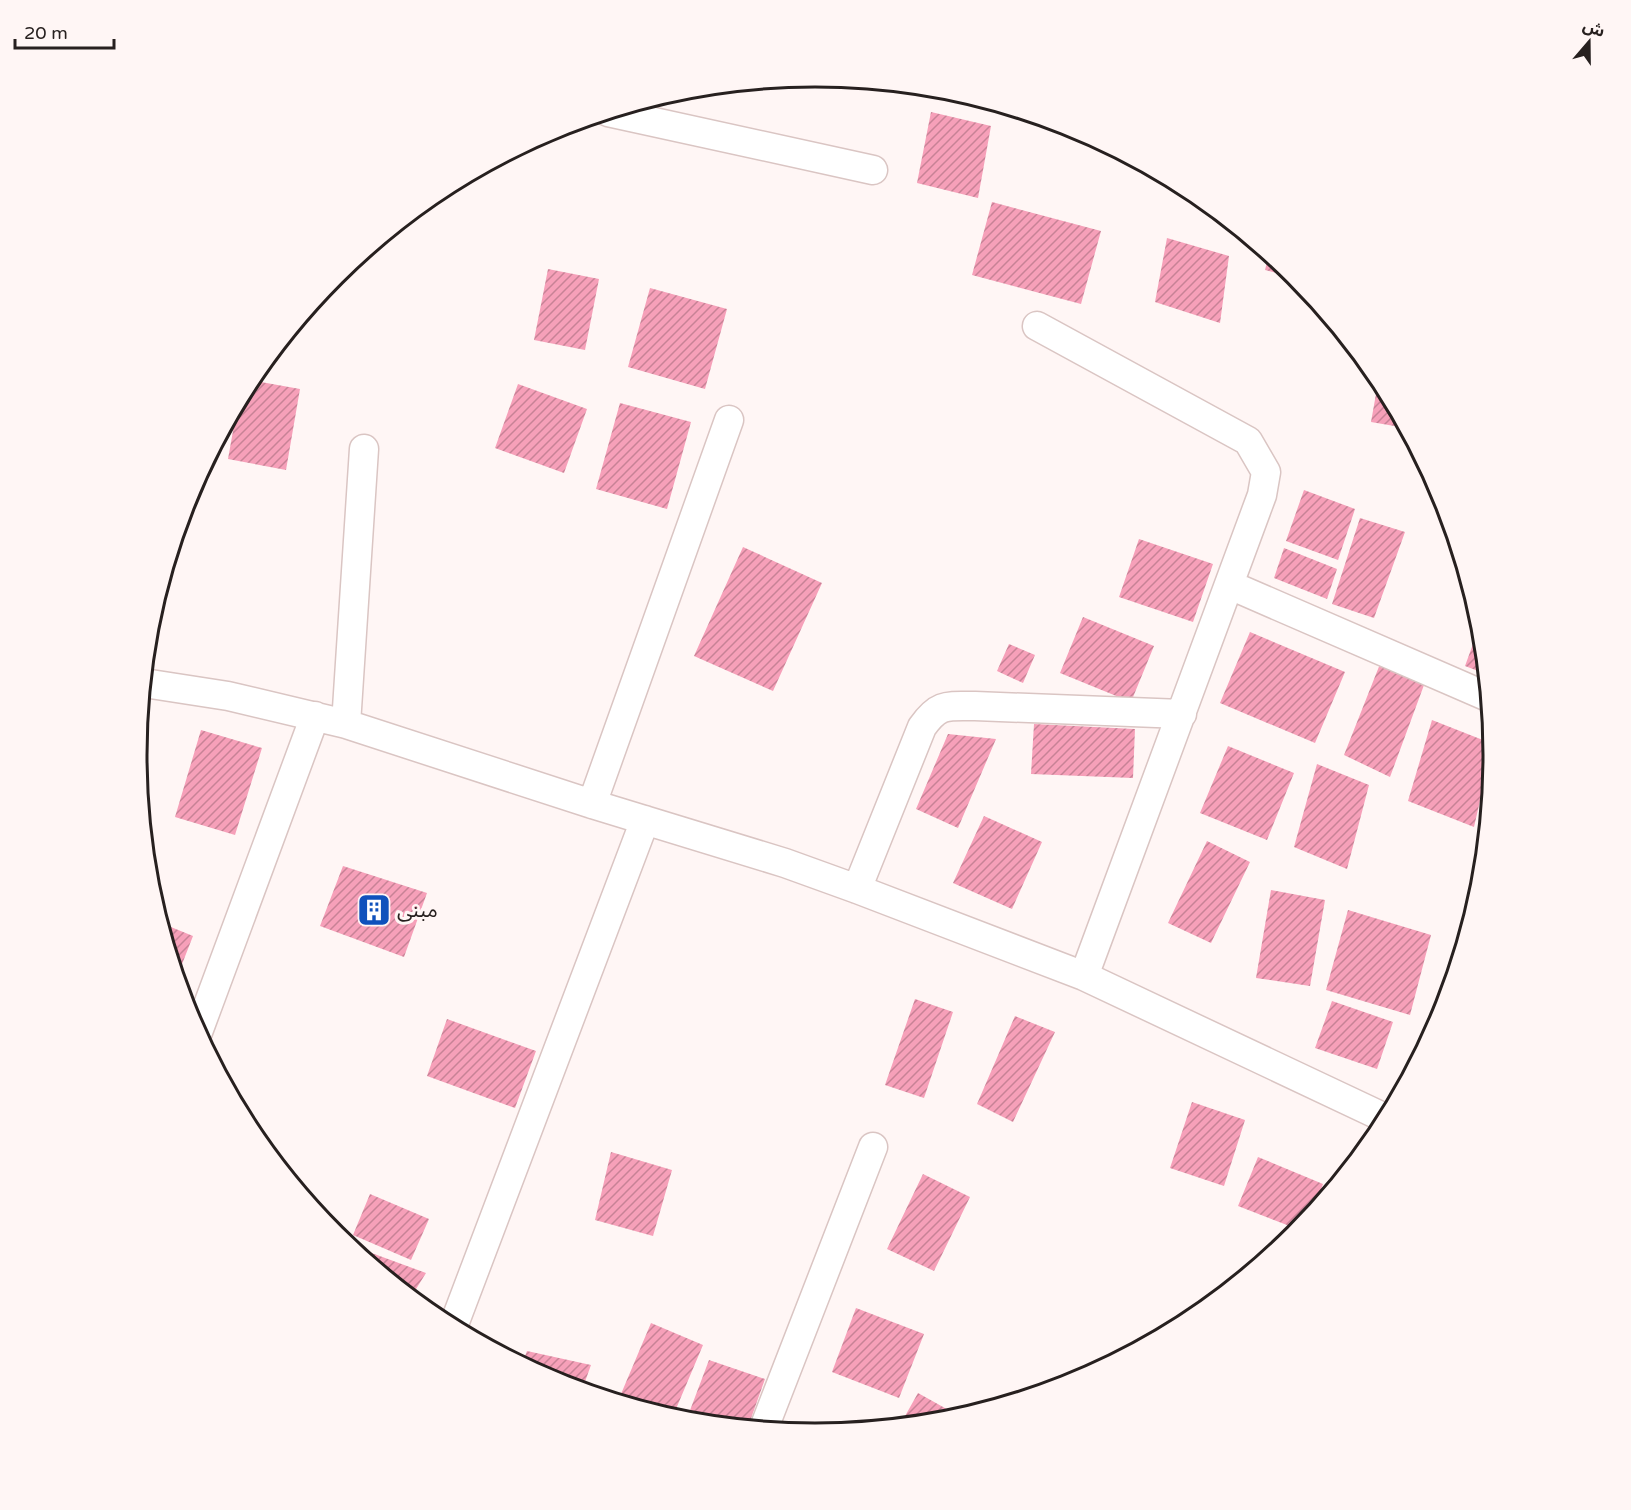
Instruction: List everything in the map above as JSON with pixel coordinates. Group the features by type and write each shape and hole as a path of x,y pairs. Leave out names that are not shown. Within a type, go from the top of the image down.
{"street":[{"path":"624,115 873,170"},
{"path":"1037,326 1248,441 1266,472 1262,495 1230,585 1084,976"},
{"path":"592,804 729,420"},
{"path":"346,724 364,449"},
{"path":"1230,585 1480,694"},
{"path":"151,684 228,696 346,724 592,804 785,863 1084,976 1378,1115"},
{"path":"857,889 922,727 937,709 975,706 1182,714"},
{"path":"202,1020 315,716"},
{"path":"456,1318 645,820"},
{"path":"767,1421 873,1147"}],"building":[{"path":"931,112 991,126 978,198 917,183"},
{"path":"992,202 1101,231 1081,304 972,275"},
{"path":"1167,238 1229,256 1220,323 1155,302"},
{"path":"1267,263 1278,273 1265,270"},
{"path":"548,269 599,279 585,350 534,340"},
{"path":"650,288 727,309 705,389 628,367"},
{"path":"261,382 300,389 286,470 228,459 234,427"},
{"path":"518,384 587,409 564,473 495,448"},
{"path":"1376,392 1397,426 1371,422"},
{"path":"620,403 691,422 667,509 596,489"},
{"path":"1304,490 1355,509 1338,560 1286,541"},
{"path":"1360,518 1405,532 1374,618 1332,604"},
{"path":"1139,539 1213,564 1193,622 1119,597"},
{"path":"743,547 822,583 773,691 694,656"},
{"path":"1284,548 1337,569 1327,599 1274,578"},
{"path":"1083,617 1154,646 1131,702 1060,673"},
{"path":"1250,632 1345,672 1315,743 1220,703"},
{"path":"1474,642 1478,671 1465,666"},
{"path":"1009,644 1035,655 1023,683 997,671"},
{"path":"1380,664 1424,685 1390,777 1344,755"},
{"path":"1432,720 1483,740 1482,790 1474,827 1408,801"},
{"path":"1034,724 1135,729 1133,778 1031,774"},
{"path":"201,730 262,748 235,835 175,817"},
{"path":"948,734 996,739 958,828 916,809"},
{"path":"1228,746 1294,773 1267,840 1200,813"},
{"path":"1317,764 1369,785 1347,869 1294,847"},
{"path":"984,816 1042,842 1012,909 953,883"},
{"path":"1207,841 1250,862 1211,943 1168,923"},
{"name":"مبنى","path":"343,866 427,893 404,957 320,926"},
{"path":"1271,890 1325,900 1310,986 1256,978"},
{"path":"1348,910 1431,935 1410,1015 1326,990"},
{"path":"170,927 193,936 182,965"},
{"path":"915,999 953,1012 924,1098 885,1085"},
{"path":"1332,1001 1393,1022 1377,1069 1315,1048"},
{"path":"1015,1016 1055,1032 1013,1122 977,1104"},
{"path":"447,1019 536,1051 515,1108 427,1076"},
{"path":"1192,1102 1245,1120 1224,1186 1170,1168"},
{"path":"611,1152 672,1170 653,1236 595,1220"},
{"path":"1258,1157 1323,1184 1319,1193 1289,1226 1238,1206"},
{"path":"923,1174 970,1197 934,1271 887,1249"},
{"path":"370,1194 429,1219 411,1260 353,1235"},
{"path":"370,1252 426,1273 416,1290"},
{"path":"856,1308 924,1334 899,1398 832,1372"},
{"path":"651,1323 703,1345 676,1408 621,1394"},
{"path":"527,1351 591,1365 585,1382 525,1356"},
{"path":"709,1360 765,1379 751,1420 690,1411"},
{"path":"918,1393 948,1410 946,1410 905,1417"}],"place":[{"name":"مبنى","path":"374,910"}]}
